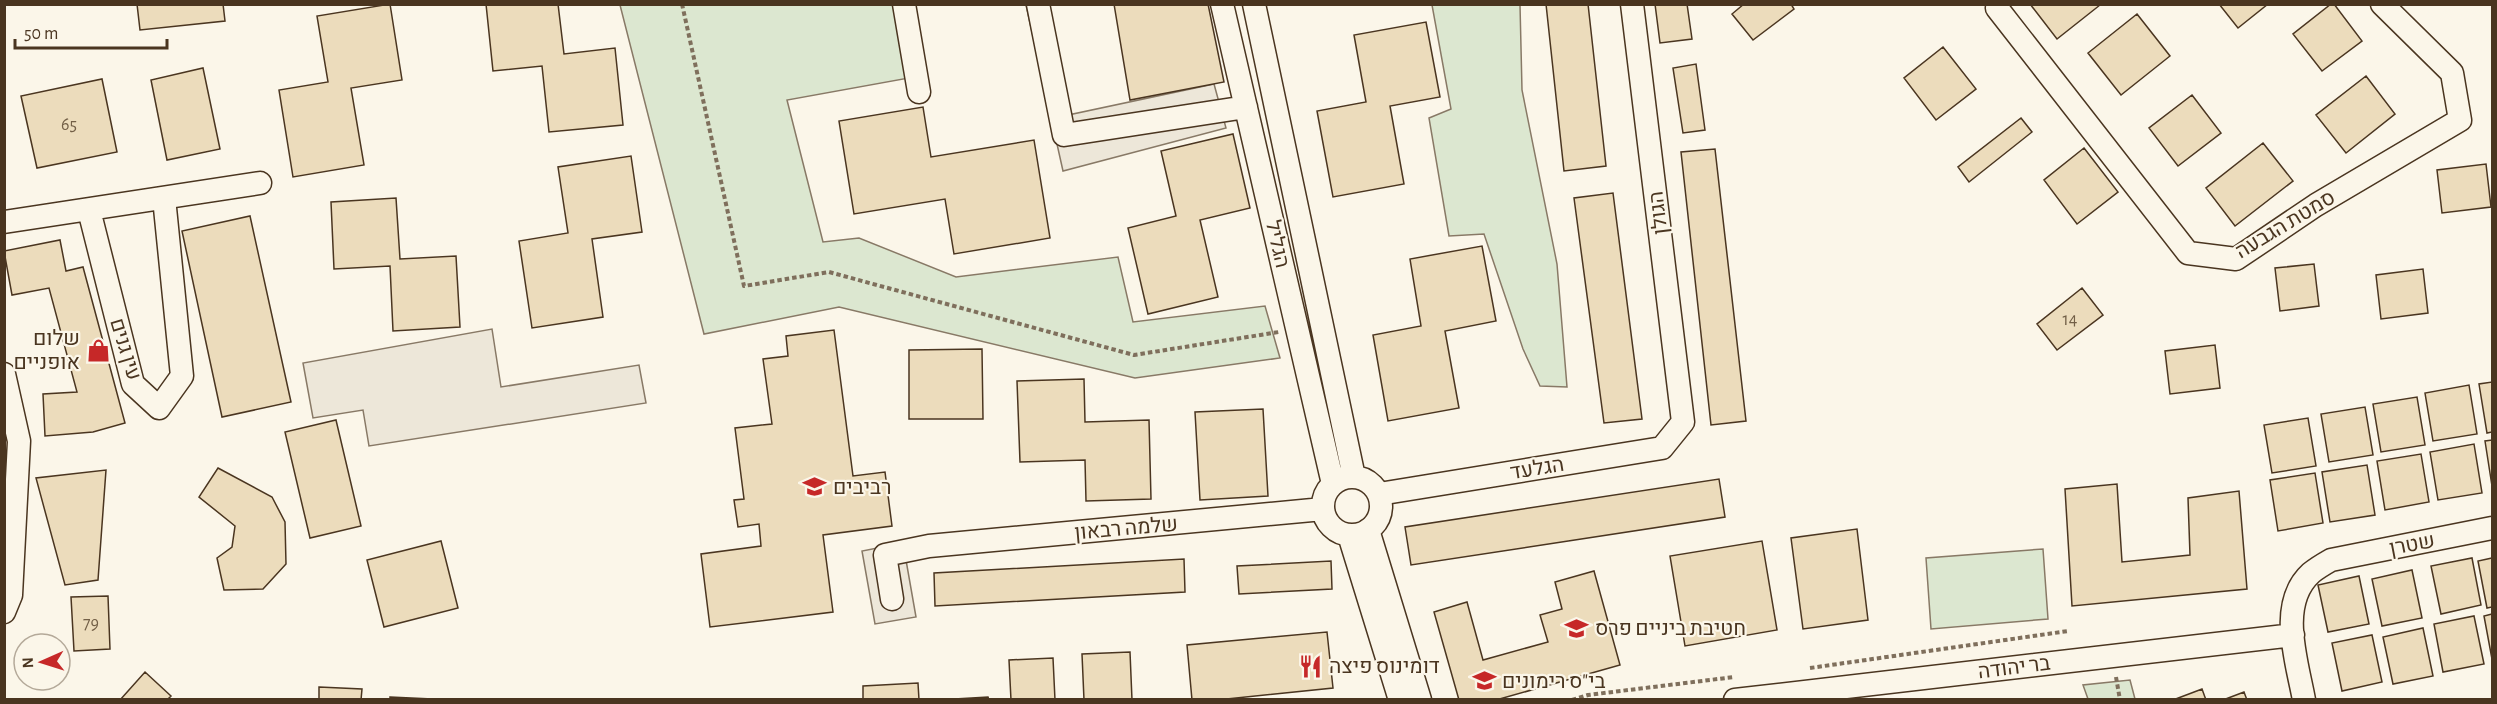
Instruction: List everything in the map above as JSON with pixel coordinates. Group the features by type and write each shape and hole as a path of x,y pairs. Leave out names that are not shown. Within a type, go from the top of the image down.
{"street":[{"path":"904,4 919,92"},
{"path":"1038,4 1064,135 1246,107"},
{"name":"הגליל","path":"1222,4 1298,329 1344,480"},
{"name":"הגליל","path":"1254,4 1344,480"},
{"name":"הגולן","path":"1632,4 1683,422"},
{"name":"סמטת הגבעה","path":"1998,4 1997,8 2188,254 2236,259 2316,205 2460,120 2452,73 2382,4"},
{"path":"4,222 260,183"},
{"name":"עין גנים","path":"89,210 133,384 159,408 182,376 164,198"},
{"path":"4,374 19,441 10,595 4,612"},
{"name":"הגלעד","path":"1379,494 1662,448 1683,422"},
{"path":"1344,480 1369,482 1379,494 1381,510 1374,525 1359,533 1332,527 1323,509 1324,500 1344,480"},
{"name":"שלמה רבאון","path":"892,599 885,555 929,546 1323,509"},
{"name":"שטרן","path":"2293,635 2292,608 2300,589 2310,573 2331,560 2493,528"},
{"path":"1359,533 1400,699"},
{"path":"1359,533 1420,699"},
{"path":"2293,635 2304,699"},
{"name":"בר יהודה","path":"1735,699 2293,635"}],"path":[{"path":"682,4 744,286 829,272 1134,355 1298,329"},
{"path":"1798,669 2068,631"},
{"path":"1572,699 1740,676"}],"green space":[{"path":"620,5 893,5 909,78 787,100 823,242 859,238 956,277 1118,257 1133,322 1265,306 1280,358 1135,378 839,307 704,334"},
{"path":"1432,5 1520,5 1522,90 1557,264 1567,387 1540,386 1523,349 1484,234 1449,236 1429,118 1451,109"},
{"path":"2043,549 2048,619 1931,629 1926,558"},
{"path":"2130,680 2135,699 2088,699 2083,685"}],"shaded area":[{"path":"1026,5 1049,5 1068,115 1214,84 1226,128 1063,171"},
{"path":"492,329 501,387 639,365 646,403 369,446 363,410 313,418 303,363"},
{"path":"903,543 916,617 875,624 862,551"}],"building":[{"path":"137,4 223,4 225,21 140,30"},
{"path":"390,4 402,80 351,88 364,165 293,177 279,90 328,82 317,16"},
{"path":"486,4 558,4 564,54 615,48 623,125 549,132 542,66 493,71"},
{"path":"1114,4 1208,4 1224,82 1130,100"},
{"path":"1546,4 1588,4 1606,166 1564,171"},
{"path":"1655,4 1687,4 1692,39 1660,43"},
{"path":"1744,4 1791,4 1794,9 1753,40 1732,14"},
{"path":"2030,4 2100,4 2100,5 2057,39"},
{"path":"2219,4 2268,4 2238,28"},
{"path":"2334,4 2362,41 2322,71 2293,34"},
{"path":"2137,14 2170,56 2121,95 2088,53"},
{"path":"1426,22 1440,97 1390,106 1404,184 1333,197 1317,111 1366,102 1354,35"},
{"path":"1943,47 1976,89 1936,120 1904,78"},
{"path":"1696,64 1705,130 1683,133 1673,68"},
{"path":"203,68 220,149 167,160 151,80"},
{"path":"2366,76 2395,114 2346,153 2316,115"},
{"path":"102,79 117,152 37,168 21,96"},
{"path":"2192,95 2221,133 2178,166 2149,128"},
{"path":"923,107 931,157 1034,140 1050,238 954,254 945,199 854,214 839,121"},
{"path":"2021,118 2032,132 1969,182 1958,167"},
{"path":"1233,134 1250,208 1200,220 1218,297 1148,314 1128,228 1176,216 1161,151"},
{"path":"2263,143 2293,181 2235,226 2206,188"},
{"path":"2084,148 2118,192 2077,224 2044,180"},
{"path":"1715,149 1746,421 1711,425 1681,152"},
{"path":"631,156 642,232 592,239 603,317 532,328 519,241 568,233 558,167"},
{"path":"2486,164 2491,207 2442,213 2437,170"},
{"path":"1613,193 1642,419 1604,423 1574,198"},
{"path":"396,198 400,259 456,256 460,327 393,331 390,266 334,269 331,202"},
{"path":"250,216 291,402 222,417 182,231"},
{"path":"60,240 66,271 83,267 125,423 93,432 45,436 43,394 77,392 49,288 12,295 4,251"},
{"path":"1482,246 1496,321 1445,331 1459,408 1388,421 1373,335 1421,326 1410,259"},
{"path":"2314,264 2319,306 2280,311 2275,268"},
{"path":"2423,269 2428,313 2381,319 2376,275"},
{"path":"2082,288 2103,315 2057,350 2037,324"},
{"name":"רביבים","path":"834,330 853,476 885,472 892,526 823,535 833,612 710,627 701,554 761,546 759,524 738,527 734,500 744,499 735,428 772,424 763,359 788,356 786,336"},
{"path":"2215,345 2220,388 2170,394 2165,351"},
{"path":"982,349 983,419 909,419 909,350"},
{"path":"1084,379 1085,422 1149,420 1151,499 1086,501 1085,460 1020,462 1017,381"},
{"path":"2492,382 2492,432 2487,433 2479,384"},
{"path":"2469,385 2477,434 2433,441 2425,393"},
{"path":"2417,397 2425,445 2381,452 2373,404"},
{"path":"2365,407 2373,455 2329,462 2321,414"},
{"path":"1263,409 1268,496 1200,500 1195,412"},
{"path":"2308,418 2316,466 2272,473 2264,425"},
{"path":"336,420 361,526 310,538 285,432"},
{"path":"2492,440 2492,486 2485,441"},
{"path":"2474,444 2482,493 2438,500 2430,452"},
{"path":"2421,454 2429,502 2385,510 2377,461"},
{"path":"2367,465 2375,515 2330,522 2322,472"},
{"path":"218,468 272,497 285,522 286,564 263,589 224,590 217,558 232,547 235,526 199,497"},
{"path":"106,470 98,580 65,585 36,478"},
{"path":"2315,473 2323,523 2278,531 2270,480"},
{"path":"1719,479 1725,517 1411,565 1405,527"},
{"path":"2117,484 2122,562 2190,555 2188,498 2239,491 2247,589 2072,606 2065,489"},
{"path":"1857,529 1868,620 1803,629 1791,538"},
{"path":"441,541 458,608 384,627 367,560"},
{"path":"1762,541 1777,630 1685,646 1670,556"},
{"path":"2472,558 2481,605 2441,614 2431,566"},
{"path":"2492,558 2492,607 2487,608 2478,561"},
{"path":"1184,559 1185,592 935,606 934,573"},
{"path":"1331,561 1332,589 1239,594 1237,566"},
{"path":"2412,570 2422,618 2382,626 2372,579"},
{"name":"חטיבת ביניים פרס","path":"1594,571 1620,665 1496,700 1459,700 1434,612 1467,602 1483,660 1548,642 1540,615 1562,609 1555,582"},
{"path":"2359,576 2369,624 2328,632 2318,585"},
{"path":"108,596 110,649 74,651 71,597"},
{"path":"2492,614 2492,659 2484,616"},
{"path":"2474,616 2484,664 2443,672 2434,624"},
{"path":"2423,628 2433,676 2393,684 2383,637"},
{"path":"1327,632 1333,688 1217,700 1192,700 1187,645"},
{"path":"2372,635 2382,682 2342,691 2332,643"},
{"path":"1130,652 1132,700 1084,700 1082,654"},
{"path":"1053,658 1055,700 1011,700 1009,660"},
{"path":"145,672 171,696 167,700 120,700"},
{"path":"918,683 919,700 863,700 863,686"},
{"path":"319,687 362,689 361,700 319,700"},
{"path":"2202,689 2206,700 2173,700"},
{"path":"2244,692 2247,700 2223,700"},
{"path":"390,697 432,699 432,700 390,700"},
{"path":"988,697 989,700 937,700"}],"place":[{"name":"שלום אופניים","path":"98,350"},
{"name":"רביבים","path":"815,487"},
{"name":"חטיבת ביניים פרס","path":"1577,628"},
{"name":"דומינוס פיצה","path":"1311,666"},
{"name":"בי\"ס רימונים","path":"1484,681"}]}
